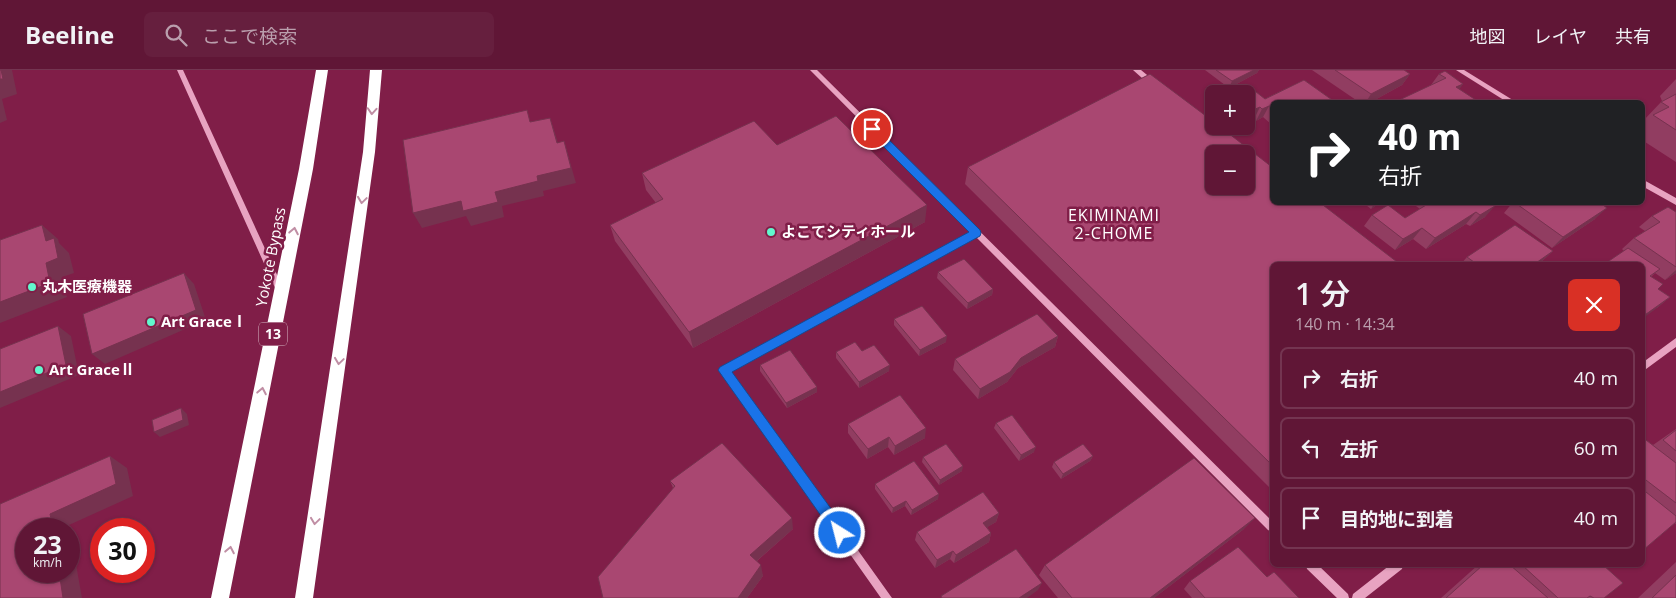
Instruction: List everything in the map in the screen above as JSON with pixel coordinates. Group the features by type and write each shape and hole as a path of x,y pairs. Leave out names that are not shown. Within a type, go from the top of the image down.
{"highway":[{"name":"Yokote Bypass","path":"220,598 306,169 322,70"},
{"path":"304,598 369,152 376,70"}],"street":[{"path":"180,70 281,293"},
{"path":"813,70 1270,525"},
{"path":"1136,70 1160,88"},
{"path":"1459,70 1509,100"},
{"path":"1645,184 1676,202"},
{"path":"887,598 724,370 976,233"},
{"path":"1645,366 1676,342"},
{"path":"1313,567 1344,598"},
{"path":"1357,598 1396,567"}],"building":[{"path":"1,70 3,79 0,79"},
{"path":"1216,70 1254,70 1232,81"},
{"path":"1335,70 1404,70 1410,74 1371,94"},
{"path":"1445,71 1463,84 1456,87 1476,100 1399,100 1446,78 1439,74"},
{"path":"1150,74 1205,115 1205,135 1231,135 1244,145 1205,145 1205,195 1255,195 1255,154 1270,165 1270,205 1323,205 1397,262 1270,262 1270,463 968,167"},
{"path":"1304,80 1332,100 1270,100 1270,107 1255,109 1255,91 1265,99"},
{"path":"1676,94 1676,130 1653,115 1669,107 1661,102"},
{"path":"527,110 530,122 550,118 557,143 564,141 571,168 537,176 538,181 495,192 498,202 463,211 461,201 413,213 403,140"},
{"name":"よこてシティホール","path":"836,116 927,205 689,332 610,225 663,199 642,173 754,121 777,145"},
{"path":"1388,205 1405,218 1426,205 1495,206 1480,215 1476,212 1435,238 1422,228 1403,239 1372,215"},
{"path":"1518,205 1603,205 1607,208 1563,237"},
{"path":"1668,207 1676,212 1676,267 1634,238 1660,222 1652,216"},
{"path":"42,225 46,241 54,238 58,258 46,263 50,283 0,302 0,240"},
{"path":"1515,225 1553,251 1537,262 1474,262 1467,257"},
{"path":"1628,248 1660,269 1650,276 1663,284 1658,289 1670,297 1645,315 1645,262 1607,262"},
{"path":"964,259 993,289 968,303 938,272"},
{"path":"184,273 196,310 92,354 83,314"},
{"path":"922,306 947,336 920,350 894,319"},
{"path":"1037,314 1058,336 1021,358 1010,372 980,389 955,359"},
{"path":"58,326 66,365 0,392 0,349"},
{"path":"855,342 862,351 874,345 890,365 859,382 836,352"},
{"path":"790,350 817,387 786,403 760,365"},
{"path":"900,395 926,428 895,446 889,437 868,449 848,424"},
{"path":"181,408 183,420 154,432 152,420"},
{"path":"1012,415 1036,447 1021,455 996,423"},
{"path":"1676,430 1676,451 1663,440"},
{"path":"1645,439 1676,463 1676,503 1645,479"},
{"path":"722,443 792,518 750,555 761,565 738,598 603,598 598,577 675,486 670,481"},
{"path":"946,444 963,466 940,480 923,457"},
{"path":"1083,444 1093,456 1063,474 1054,462"},
{"path":"110,456 116,484 50,514 51,518 15,518 15,583 61,583 63,598 0,598 0,504"},
{"path":"1194,458 1255,518 1150,598 1072,598 1045,565"},
{"path":"914,461 939,494 912,510 906,501 893,508 875,484"},
{"path":"983,492 999,513 983,523 991,533 956,555 953,551 937,560 917,532"},
{"path":"1645,492 1676,516 1676,522 1645,548"},
{"path":"1238,547 1267,577 1274,572 1299,598 1205,598 1190,581"},
{"path":"1016,549 1042,583 1019,598 942,598 941,596"},
{"path":"1481,567 1512,567 1548,598 1446,598"},
{"path":"1524,567 1605,567 1623,583 1604,598 1590,596 1587,598 1558,598"},
{"path":"1676,575 1676,598 1652,598"}],"place":[{"name":"よこてシティホール","path":"771,232"},
{"name":"丸木医療機器","path":"32,287"},
{"name":"Art GraceⅠ","path":"151,322"},
{"name":"Art GraceⅡ","path":"39,370"}],"district":[{"name":"EKIMINAMI 2-CHOME","path":"1114,224"}],"route":[{"path":"840,533 724,370 976,233 872,129"}]}
